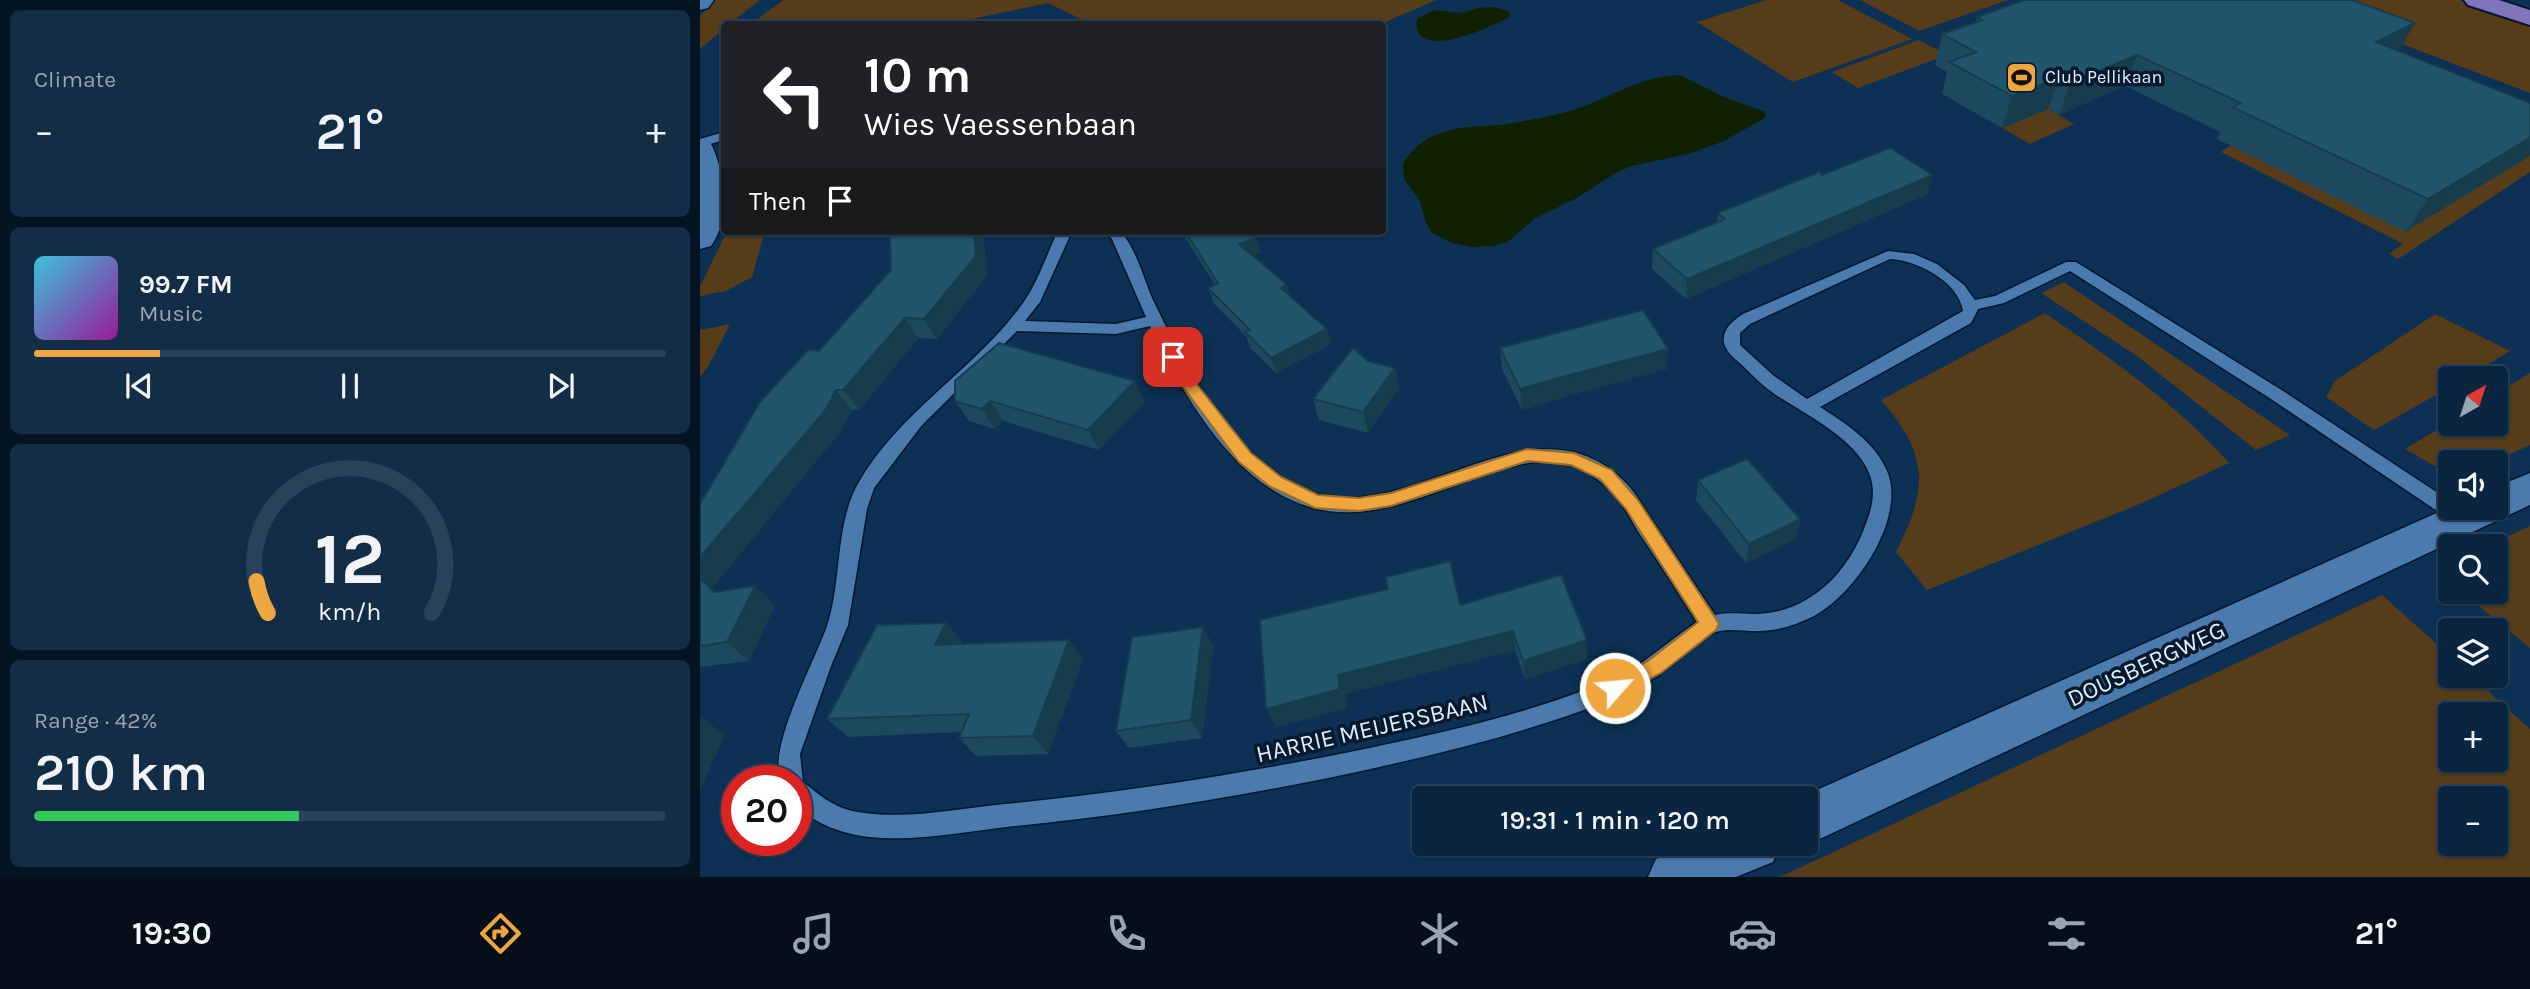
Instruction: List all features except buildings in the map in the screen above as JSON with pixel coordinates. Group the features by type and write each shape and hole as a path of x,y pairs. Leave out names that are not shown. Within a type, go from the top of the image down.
{"main road":[{"path":"2476,0 2530,18"}],"street":[{"path":"700,145 712,185 711,209 700,240"},
{"name":"DOUSBERGWEG","path":"2508,498 2530,488"},
{"name":"DOUSBERGWEG","path":"1818,814 2459,520"},
{"path":"1674,877 1726,856"}],"lane":[{"path":"700,145 721,137"},
{"path":"789,765 789,754 820,666 838,625 858,509 866,485 916,421 1013,326 1032,302 1063,235"},
{"path":"1116,235 1182,376 1231,442 1261,471 1292,492 1315,502 1359,504 1422,491 1514,458 1541,455 1574,459 1606,475 1620,488 1710,624 1767,623 1815,606 1850,576 1867,546 1881,501 1882,486 1879,475 1859,447 1808,406 1780,389 1734,347 1731,338 1735,327 1761,312 1888,256 1909,257 1923,262 1961,290 1972,304 1971,312 1965,319 1808,406"},
{"path":"1972,304 1999,300 2071,265 2277,395 2438,486"},
{"path":"1013,326 1105,330 1155,320"},
{"name":"HARRIE MEIJERSBAAN","path":"812,806 818,812 853,822 889,825 1047,812 1234,786 1453,741 1615,688 1655,667 1710,624"}],"shaded area":[{"path":"716,0 760,0 733,21 721,21 721,32 700,49 700,16"},
{"path":"783,0 1436,0 1386,22 1085,21 1048,3 962,21 755,21"},
{"path":"1766,0 1838,0 1912,39 1793,82 1697,22"},
{"path":"1860,0 2008,0 1919,31"},
{"path":"2287,0 2459,0 2530,26 2530,93"},
{"path":"1492,7 1509,11 1511,16 1455,39 1427,39 1419,32 1417,19 1434,10 1464,13 1477,8"},
{"path":"1919,40 1947,55 1858,88 1832,72"},
{"path":"1680,75 1722,96 1765,112 1765,118 1724,141 1688,154 1631,166 1614,174 1575,199 1536,218 1508,242 1473,247 1452,243 1432,233 1420,201 1404,179 1403,163 1423,141 1434,135 1462,128 1515,123 1563,113 1648,80"},
{"path":"2048,109 2074,124 2030,144 2002,128"},
{"path":"2230,146 2530,156 2530,172 2398,259 2389,254 2403,244 2221,152"},
{"path":"725,235 764,235 752,277 726,291 700,296 700,287"},
{"path":"2064,282 2290,435 2256,450 2137,356 2041,293"},
{"path":"2045,313 2165,401 2229,463 2142,503 1927,590 1896,552 1914,510 1919,473 1909,439 1881,400"},
{"path":"2435,314 2510,351 2485,366 2438,366 2438,394 2374,430 2326,397 2335,381"},
{"path":"730,324 708,367 700,376 700,330"},
{"path":"2530,373 2530,445 2508,455 2508,450 2438,450 2438,468 2405,449 2438,429 2438,436 2508,436 2508,387"},
{"path":"2530,526 2530,648 2508,630 2508,618 2494,618 2477,604 2508,604 2508,536"},
{"path":"2382,595 2438,645 2438,688 2484,688 2500,702 2438,702 2438,772 2508,772 2508,709 2530,729 2530,877 1780,877"}],"place":[{"name":"Club Pellikaan","path":"2022,77"}],"route":[{"path":"1173,357 1182,376 1245,457 1292,492 1315,502 1337,505 1391,499 1527,455 1552,455 1574,459 1606,475 1614,481 1632,505 1710,624 1655,667 1615,688"}]}
